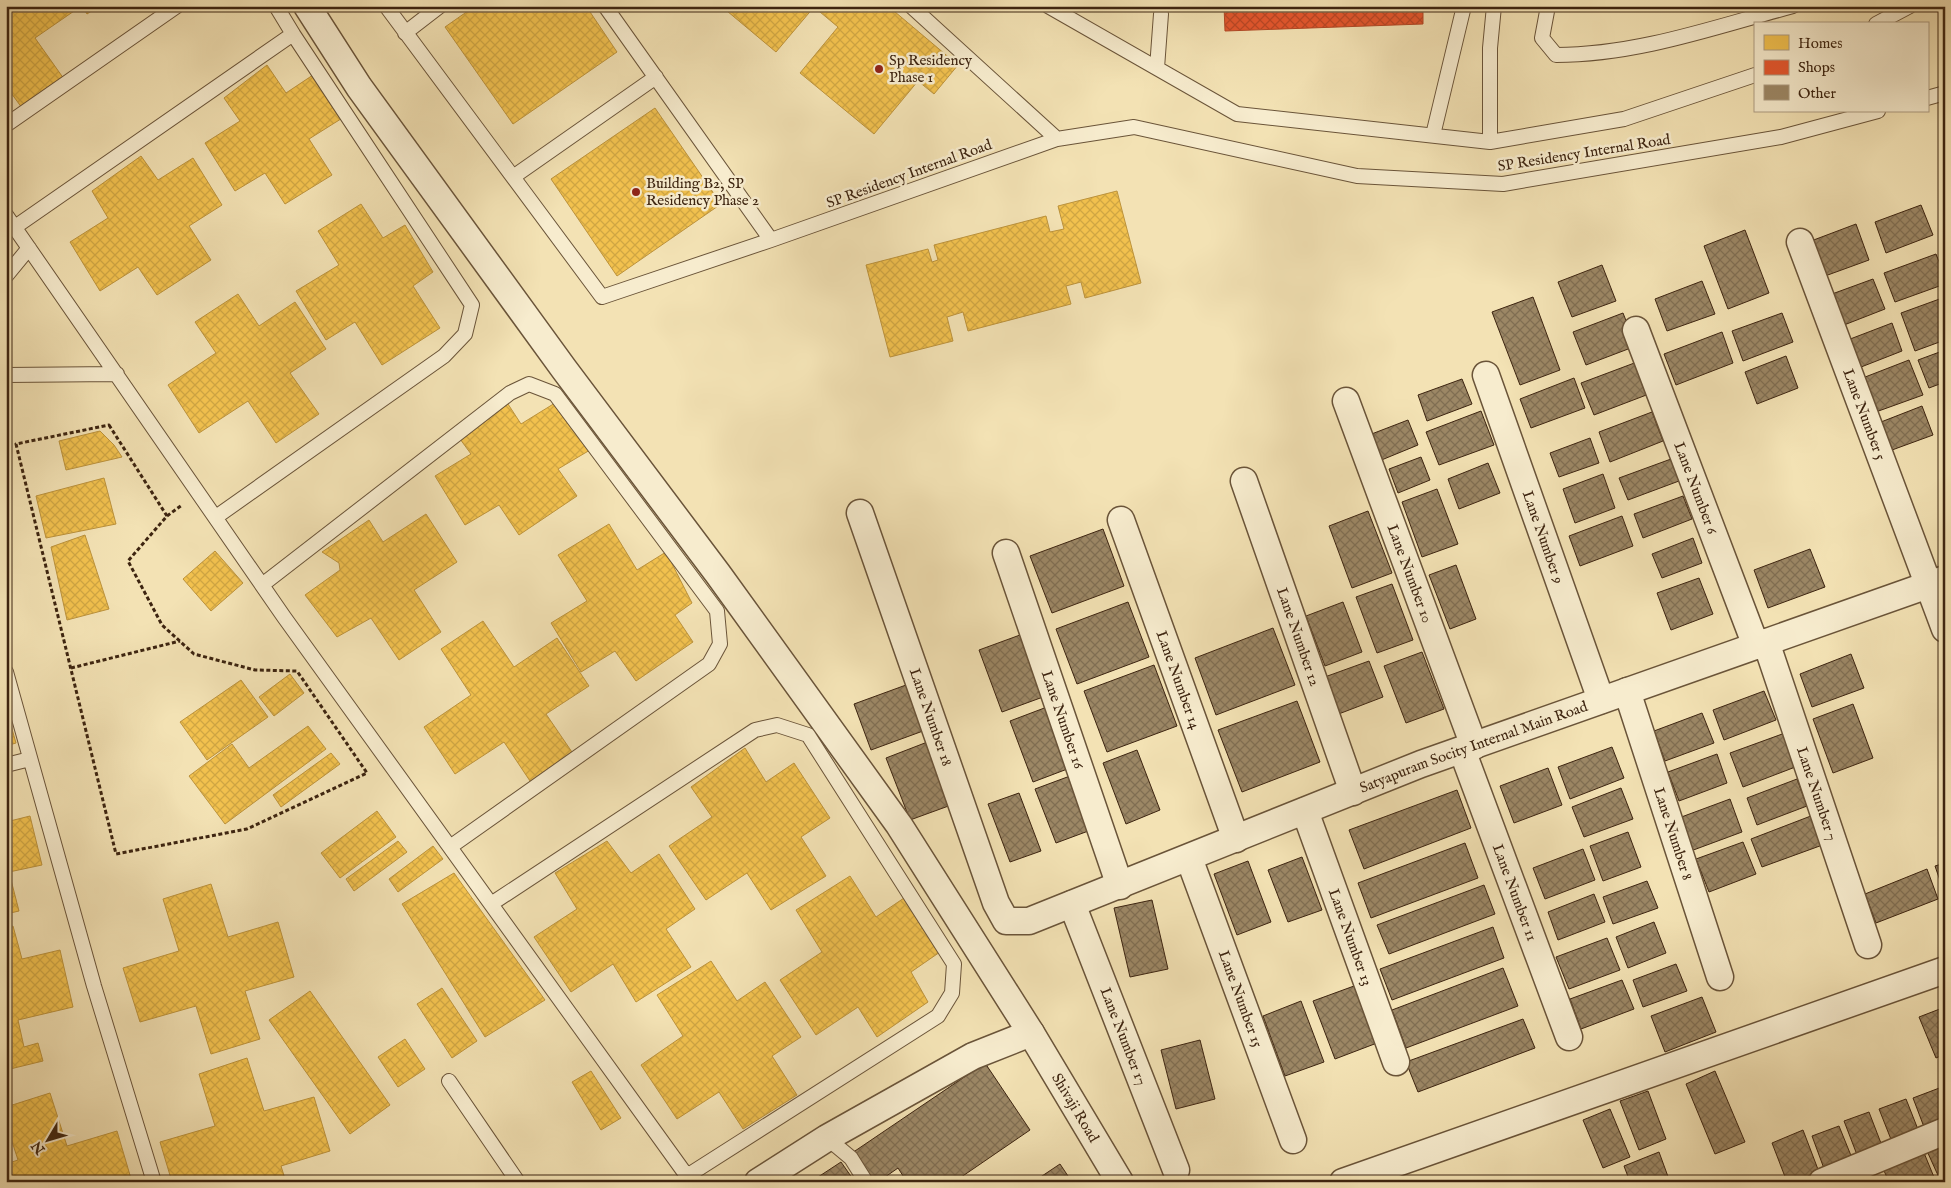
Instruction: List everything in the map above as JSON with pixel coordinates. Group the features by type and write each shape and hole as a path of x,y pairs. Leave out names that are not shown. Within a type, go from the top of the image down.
{"street":[{"name":"Shivaji Road","path":"307,6 365,96 564,369 718,574 899,825 1031,1033 1120,1182"},
{"name":"Lane Number 5","path":"1800,242 1937,582 1945,629"},
{"name":"Lane Number 6","path":"1636,330 1761,644"},
{"name":"Lane Number 9","path":"1486,375 1601,700"},
{"name":"Lane Number 10","path":"1346,401 1468,748"},
{"name":"Lane Number 12","path":"1244,481 1353,792"},
{"name":"Lane Number 18","path":"860,512 996,903 1006,921"},
{"name":"Lane Number 14","path":"1121,520 1236,839"},
{"name":"Lane Number 16","path":"1006,553 1120,886"},
{"name":"Satyapuram Socity Internal Main Road","path":"1006,921 1029,921 1468,748 1937,582"},
{"name":"Lane Number 7","path":"1761,644 1868,945"},
{"name":"Lane Number 8","path":"1627,691 1720,977"},
{"name":"Lane Number 11","path":"1468,748 1569,1037"},
{"name":"Lane Number 13","path":"1305,811 1396,1062"},
{"name":"Lane Number 15","path":"1189,858 1293,1140"},
{"name":"Lane Number 17","path":"1072,904 1176,1170"},
{"path":"1342,1182 1945,970"},
{"path":"758,1182 828,1138 973,1056 1031,1033"},
{"path":"1822,1182 1945,1131"}],"lane":[{"path":"6,125 177,6"},
{"path":"216,518 444,356 465,334 472,305 276,6"},
{"name":"SP Residency Internal Road","path":"386,6 602,297 772,240 1057,139 1134,127 1357,176 1503,184 1781,137 1874,112"},
{"path":"405,33 440,6"},
{"path":"604,6 772,240"},
{"path":"911,6 1057,139"},
{"path":"1048,6 1237,114 1490,142 1624,119 1754,75"},
{"path":"1433,135 1464,6"},
{"path":"1490,142 1490,48 1494,6"},
{"path":"1548,6 1542,38 1556,55 1589,55 1642,47 1793,6"},
{"path":"1880,22 1910,6"},
{"path":"1157,68 1161,14"},
{"path":"15,227 293,34"},
{"path":"513,177 656,78"},
{"path":"1928,98 1945,94"},
{"path":"6,215 262,585 491,904 688,1176 938,1016 952,993 954,964 808,735 777,725 755,730 491,904"},
{"path":"6,276 30,248"},
{"path":"6,375 117,374"},
{"path":"262,585 510,392 529,384 555,394 717,611 720,644 709,664 450,847"},
{"path":"6,672 92,977 154,1182"},
{"path":"6,765 30,759"},
{"path":"448,1081 518,1182"},
{"path":"828,1138 850,1158 866,1182"}],"path":[{"path":"109,425 167,516 128,560 162,625 194,654 254,670 297,671 367,773 247,829 116,854 71,668 16,444 109,425"},
{"path":"71,668 180,641"}],"building: Homes":[{"path":"6,6 75,6 77,9 35,38 64,79 22,108 6,86"},
{"path":"82,6 99,6 87,14"},
{"path":"475,6 586,6 617,52 513,124 445,27"},
{"name":"Sp Residency Phase 1","path":"721,6 888,6 958,65 934,94 918,81 874,134 800,73 838,27 814,7 776,52"},
{"path":"267,65 286,93 313,75 344,117 309,139 332,175 285,204 265,173 235,191 205,143 240,121 224,98"},
{"name":"Building B2, SP Residency Phase 2","path":"655,108 721,204 617,276 551,179"},
{"path":"141,156 158,180 193,158 222,205 189,226 211,260 157,295 138,267 100,291 70,242 108,218 92,191"},
{"path":"1117,191 1141,283 1085,298 1081,282 1066,286 1071,304 968,331 963,312 947,317 953,341 890,357 866,265 928,249 932,262 938,260 934,245 1046,216 1050,232 1064,229 1058,206"},
{"path":"361,204 383,238 405,225 433,272 413,286 440,328 382,365 355,322 326,340 296,291 339,265 318,231"},
{"path":"238,294 259,326 295,302 326,349 290,373 319,414 276,443 248,401 199,433 168,385 216,353 195,322"},
{"path":"555,403 590,450 558,469 577,496 519,535 499,505 465,525 435,476 471,454 460,439 508,404 521,424"},
{"path":"100,431 114,445 122,457 66,470 59,441"},
{"path":"104,478 116,524 46,538 36,496"},
{"path":"426,514 457,562 414,590 441,632 399,660 371,618 337,637 305,595 340,570 339,563 322,552 369,520 383,542"},
{"path":"609,524 637,570 666,552 692,603 675,615 693,642 636,681 615,651 581,672 551,623 587,601 558,555"},
{"path":"85,535 109,609 67,620 51,547"},
{"path":"215,551 243,583 211,611 183,579"},
{"path":"483,621 514,667 557,638 589,686 546,714 574,755 532,784 504,742 455,774 424,727 471,695 441,649"},
{"path":"290,674 304,693 274,716 259,697"},
{"path":"241,680 268,717 207,760 180,722"},
{"path":"6,708 16,743 6,746"},
{"path":"308,726 326,749 225,824 189,776 232,744 249,768"},
{"path":"745,748 766,782 794,763 830,818 801,837 826,876 771,910 747,873 706,900 669,846 712,817 691,787"},
{"path":"331,753 340,764 281,807 273,795"},
{"path":"377,811 396,837 340,878 321,853"},
{"path":"30,816 42,865 9,872 19,911 6,914 6,822"},
{"path":"398,841 407,852 354,891 346,879"},
{"path":"607,841 631,873 659,854 695,909 666,929 691,967 636,1002 613,964 571,992 534,937 577,909 555,873"},
{"path":"433,846 443,859 398,892 389,879"},
{"path":"454,873 545,1000 485,1037 402,904"},
{"path":"850,876 876,917 904,898 940,952 911,972 928,1002 877,1037 858,1007 816,1035 780,980 822,952 796,910"},
{"path":"211,884 228,937 278,922 294,977 245,991 260,1039 211,1054 196,1006 140,1022 123,968 179,951 163,899"},
{"path":"13,926 22,959 60,950 73,1007 18,1020 24,1047 38,1043 43,1061 6,1070 6,928"},
{"path":"711,961 737,1001 765,982 801,1037 772,1056 797,1095 743,1129 719,1092 677,1119 641,1065 683,1036 657,995"},
{"path":"442,988 477,1041 452,1058 417,1004"},
{"path":"310,991 390,1105 350,1134 269,1020"},
{"path":"405,1039 425,1069 398,1087 378,1057"},
{"path":"247,1058 264,1111 314,1097 330,1151 281,1166 286,1182 172,1182 160,1142 215,1126 199,1074"},
{"path":"591,1071 621,1118 601,1130 572,1082"},
{"path":"50,1093 67,1146 117,1131 132,1182 6,1182 6,1164 18,1160 6,1123 6,1107"}],"building: Shops":[{"path":"1224,6 1423,6 1423,24 1225,31"}],"building: Other":[{"path":"1921,205 1933,235 1886,253 1875,222"},
{"path":"1856,224 1869,260 1825,276 1811,241"},
{"path":"1745,230 1769,293 1728,309 1704,246"},
{"path":"1936,254 1945,277 1945,284 1895,302 1884,273"},
{"path":"1602,265 1616,301 1572,317 1558,282"},
{"path":"1873,279 1885,309 1844,325 1832,294"},
{"path":"1702,281 1715,314 1667,331 1655,299"},
{"path":"1533,297 1560,370 1520,385 1492,312"},
{"path":"1945,297 1945,340 1915,351 1901,313"},
{"path":"1623,313 1636,346 1586,365 1573,332"},
{"path":"1782,313 1793,342 1743,361 1732,331"},
{"path":"1892,323 1902,351 1856,369 1845,341"},
{"path":"1722,332 1733,363 1676,385 1664,354"},
{"path":"1945,350 1945,382 1929,388 1918,360"},
{"path":"1786,356 1798,388 1757,404 1745,372"},
{"path":"1909,360 1923,395 1873,413 1860,379"},
{"path":"1637,362 1649,394 1594,415 1581,383"},
{"path":"1574,378 1585,408 1531,428 1520,399"},
{"path":"1462,379 1472,404 1427,421 1418,395"},
{"path":"1922,406 1933,435 1892,450 1881,422"},
{"path":"1481,411 1494,445 1439,465 1426,432"},
{"path":"1652,412 1663,441 1610,462 1599,432"},
{"path":"1408,420 1418,445 1379,461 1369,435"},
{"path":"1590,438 1599,463 1559,477 1550,453"},
{"path":"1421,457 1430,480 1398,493 1389,469"},
{"path":"1671,459 1679,481 1628,500 1619,478"},
{"path":"1488,463 1500,493 1459,509 1448,479"},
{"path":"1603,474 1615,508 1575,523 1563,489"},
{"path":"1437,489 1458,544 1422,557 1402,502"},
{"path":"1683,496 1692,519 1643,538 1634,514"},
{"path":"1368,511 1392,573 1352,588 1329,526"},
{"path":"1622,516 1633,546 1580,566 1569,536"},
{"path":"1103,529 1124,586 1052,613 1030,556"},
{"path":"1693,538 1702,563 1662,578 1652,554"},
{"path":"1810,549 1825,587 1768,608 1754,570"},
{"path":"1456,565 1476,619 1450,629 1429,575"},
{"path":"1699,578 1713,614 1671,630 1657,593"},
{"path":"1392,584 1413,640 1377,653 1356,597"},
{"path":"1128,602 1149,657 1077,684 1056,629"},
{"path":"1343,602 1362,652 1325,666 1306,616"},
{"path":"1273,628 1295,685 1216,715 1195,658"},
{"path":"1020,635 1043,697 1002,712 979,650"},
{"path":"1422,652 1444,709 1406,723 1384,666"},
{"path":"1851,654 1864,688 1812,707 1800,674"},
{"path":"1369,661 1383,697 1336,715 1322,678"},
{"path":"1154,665 1177,726 1107,752 1084,691"},
{"path":"906,685 923,731 871,750 854,704"},
{"path":"1764,691 1776,720 1724,740 1713,710"},
{"path":"1297,701 1320,762 1242,792 1218,730"},
{"path":"1853,704 1873,758 1833,773 1813,719"},
{"path":"1047,707 1070,768 1033,782 1010,721"},
{"path":"1702,713 1714,743 1665,761 1654,731"},
{"path":"1785,733 1798,766 1743,787 1730,753"},
{"path":"930,741 954,804 910,820 886,758"},
{"path":"1612,747 1624,778 1570,799 1558,767"},
{"path":"1137,750 1160,810 1126,824 1103,763"},
{"path":"1717,754 1727,783 1679,801 1668,772"},
{"path":"1548,768 1562,805 1514,823 1500,786"},
{"path":"1070,776 1091,830 1056,843 1035,789"},
{"path":"1797,779 1807,806 1757,825 1747,798"},
{"path":"1621,788 1633,819 1584,837 1572,807"},
{"path":"1457,790 1471,828 1364,869 1349,830"},
{"path":"1019,793 1041,851 1010,862 988,804"},
{"path":"1730,799 1742,832 1688,852 1676,819"},
{"path":"1816,814 1828,843 1762,867 1751,839"},
{"path":"1628,832 1641,867 1603,881 1590,846"},
{"path":"1743,842 1756,874 1709,892 1696,859"},
{"path":"1465,843 1478,878 1371,918 1358,883"},
{"path":"1583,849 1595,880 1545,899 1533,868"},
{"path":"1302,857 1322,910 1288,922 1268,870"},
{"path":"1248,861 1271,922 1237,935 1214,874"},
{"path":"1945,863 1945,895 1935,866"},
{"path":"1927,869 1938,899 1876,923 1865,894"},
{"path":"1647,881 1658,908 1613,924 1603,897"},
{"path":"1484,885 1495,914 1389,954 1377,925"},
{"path":"1594,894 1605,922 1558,940 1548,912"},
{"path":"1152,900 1168,969 1130,977 1114,908"},
{"path":"1654,922 1666,953 1628,968 1616,937"},
{"path":"1493,927 1504,958 1392,1000 1380,969"},
{"path":"1607,938 1620,970 1569,989 1556,957"},
{"path":"1676,964 1687,991 1643,1007 1633,980"},
{"path":"1503,968 1518,1006 1406,1048 1392,1010"},
{"path":"1622,980 1634,1009 1581,1029 1570,999"},
{"path":"1354,986 1377,1043 1335,1059 1313,1001"},
{"path":"1702,997 1716,1032 1665,1052 1651,1016"},
{"path":"1301,1001 1324,1062 1285,1076 1263,1016"},
{"path":"1945,1007 1945,1054 1936,1058 1919,1017"},
{"path":"1523,1019 1535,1048 1418,1092 1406,1062"},
{"path":"1200,1040 1215,1099 1176,1109 1161,1050"},
{"path":"985,1063 1030,1130 954,1182 907,1182 898,1168 878,1182 871,1182 852,1153"},
{"path":"1715,1071 1745,1142 1715,1154 1686,1084"},
{"path":"1942,1087 1945,1095 1945,1119 1924,1127 1913,1098"},
{"path":"1648,1091 1666,1139 1639,1150 1620,1101"},
{"path":"1906,1099 1921,1137 1894,1147 1879,1109"},
{"path":"1610,1109 1630,1157 1603,1168 1583,1120"},
{"path":"1869,1112 1884,1151 1859,1160 1844,1121"},
{"path":"1839,1126 1854,1163 1826,1174 1812,1136"},
{"path":"1803,1130 1819,1172 1793,1182 1787,1182 1772,1143"},
{"path":"1945,1143 1945,1182 1941,1182 1927,1151"},
{"path":"1922,1148 1936,1182 1889,1182 1881,1164"},
{"path":"1659,1152 1670,1182 1630,1182 1624,1166"},
{"path":"841,1162 855,1182 816,1182 815,1179"},
{"path":"1060,1164 1072,1182 1033,1182"}],"place":[{"name":"Sp Residency Phase 1","path":"879,69"},
{"name":"Building B2, SP Residency Phase 2","path":"636,192"}]}
